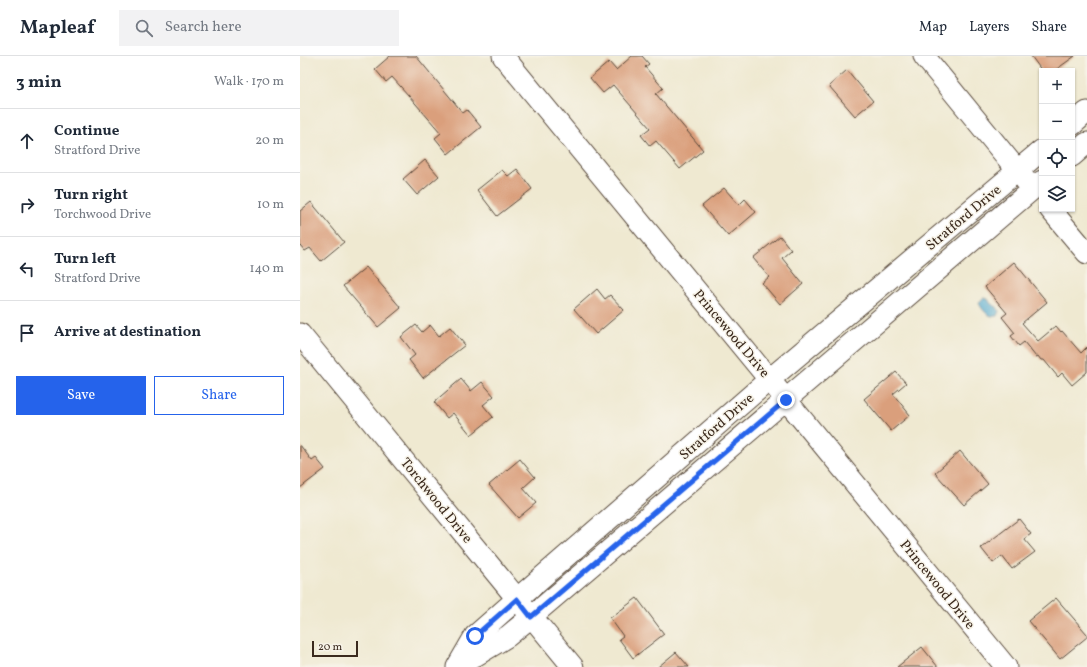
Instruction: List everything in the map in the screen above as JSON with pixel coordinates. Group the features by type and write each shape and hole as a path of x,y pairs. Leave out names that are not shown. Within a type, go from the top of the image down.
{"street":[{"name":"Princewood Drive","path":"503,56 1006,667"},
{"path":"924,56 1018,171 1039,190"},
{"path":"1075,122 1087,112"},
{"path":"1075,153 1087,143"},
{"name":"Stratford Drive","path":"458,667 475,636 770,379 1039,153"},
{"name":"Stratford Drive","path":"458,667 508,636 786,400 1039,190"},
{"path":"1052,212 1087,254"},
{"name":"Torchwood Drive","path":"300,334 573,667"}],"water":[{"path":"983,298 988,299 991,304 997,307 999,311 997,316 989,315 982,308 979,303"}],"building":[{"path":"390,56 416,56 463,113 467,110 481,127 448,154 435,138 441,133 392,77 386,82 375,69"},
{"path":"632,56 642,56 649,64 645,67 663,88 656,94 703,150 680,169 656,141 650,146 641,135 650,128 613,85 603,93 590,78 609,62 616,70"},
{"path":"1031,56 1075,56 1058,68 1040,68"},
{"path":"847,70 873,101 855,116 829,86"},
{"path":"425,160 439,176 417,195 403,179"},
{"path":"517,169 532,189 497,216 477,190 502,170 508,176"},
{"path":"724,188 739,205 745,199 756,212 728,236 702,206"},
{"path":"311,202 344,242 321,261 310,248 305,251 300,245 300,211"},
{"path":"780,236 791,250 782,258 803,284 780,304 762,283 769,277 753,258"},
{"path":"1014,262 1047,302 1022,323 1038,341 1056,326 1081,353 1087,347 1087,372 1072,385 1062,373 1058,377 1044,360 1041,360 1038,356 1036,357 1024,342 1019,346 1011,336 1015,333 1002,317 1007,313 985,287"},
{"path":"366,267 401,308 378,327 343,286"},
{"path":"597,289 605,299 610,295 624,310 596,334 574,309"},
{"path":"416,325 422,332 430,325 439,336 450,327 465,345 423,378 409,360 415,355 401,337"},
{"path":"896,372 906,383 893,394 910,415 891,431 864,399"},
{"path":"461,379 471,391 482,382 494,396 483,405 493,417 471,435 453,413 447,418 434,402"},
{"path":"300,445 312,461 316,458 325,469 300,488"},
{"path":"960,451 988,484 964,505 935,473"},
{"path":"520,459 535,477 523,488 536,503 518,518 489,485"},
{"path":"1019,519 1031,534 1024,539 1035,552 1012,569 1002,556 993,563 981,548"},
{"path":"637,598 664,634 633,658 619,639 623,636 610,618"},
{"path":"1056,598 1087,634 1087,637 1060,659 1028,621"},
{"path":"922,647 938,667 897,667"},
{"path":"676,652 689,667 658,667"}],"route":[{"path":"475,636 517,599 531,617 786,400"}]}
